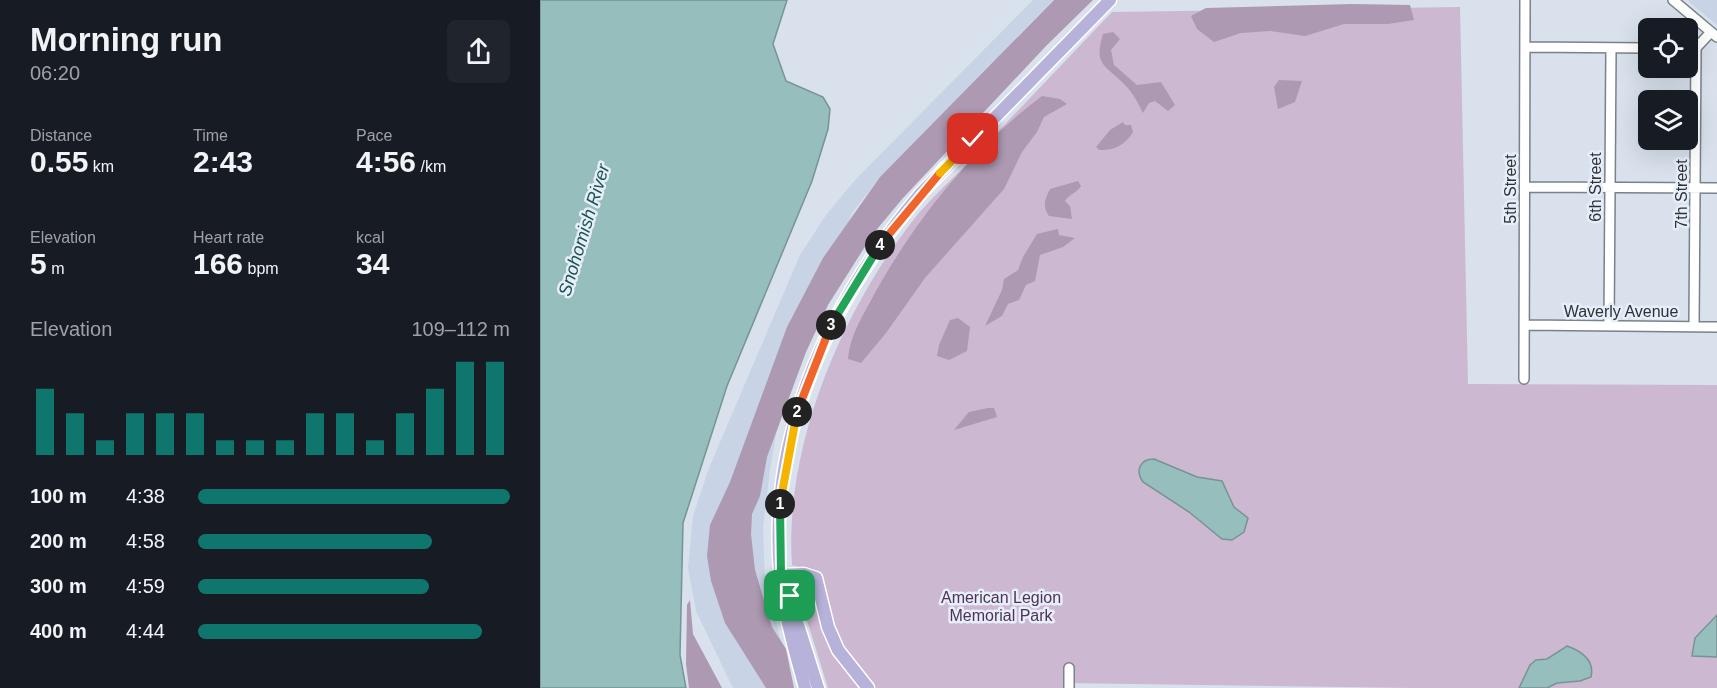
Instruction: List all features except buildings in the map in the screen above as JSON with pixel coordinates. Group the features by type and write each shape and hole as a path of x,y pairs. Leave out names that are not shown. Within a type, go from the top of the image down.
{"main road":[{"path":"805,688 785,608 778,518 793,425 823,341 842,303 869,259 920,194 1108,2"},
{"path":"781,575 804,574 816,578 828,627 838,650 849,667 868,688"},
{"path":"781,575 818,688"}],"street":[{"name":"5th Street","path":"1524,379 1525,0"},
{"path":"1673,0 1714,34"},
{"name":"7th Street","path":"1698,44 1714,34"},
{"path":"1526,47 1638,48"},
{"name":"6th Street","path":"1610,326 1611,48"},
{"name":"7th Street","path":"1693,78 1696,187 1695,326"},
{"path":"1526,187 1717,188"},
{"name":"Waverly Avenue","path":"1524,325 1717,327"},
{"path":"1069,668 1069,688"}],"shaded area":[{"path":"1033,0 1053,0 880,177 852,213 782,398 770,470 763,528 765,580 793,688 733,688 696,611 688,568 693,516 709,468 800,255 826,215 856,179"},
{"path":"1054,0 1093,0 1046,46 903,198 873,234 828,305 806,352 767,457 760,496 752,514 751,534 755,570 772,627 786,649 794,688 766,688 725,623 711,581 707,556 710,525 730,482 787,327 823,258 880,177"},
{"path":"1687,0 1717,0 1717,25"},
{"path":"1352,4 1410,5 1414,20 1388,24 1344,24 1305,36 1270,31 1241,33 1214,42 1197,29 1191,16 1206,8"},
{"path":"1113,32 1120,39 1111,50 1114,65 1137,85 1161,82 1175,105 1168,111 1155,101 1149,103 1143,113 1128,88 1103,64 1100,45 1103,34"},
{"path":"1279,80 1302,81 1295,102 1278,109 1274,87"},
{"path":"1042,96 1060,99 1067,104 1044,117 1037,132 1022,152 1004,189 925,278 886,333 861,363 848,359 853,337 862,317 923,218 944,191 991,140"},
{"path":"1123,122 1125,125 1131,125 1133,132 1130,137 1123,144 1114,148 1099,150 1096,147 1110,130"},
{"path":"1078,181 1081,186 1065,201 1070,206 1072,219 1049,216 1045,202 1050,189"},
{"path":"1058,229 1059,235 1075,238 1063,247 1040,255 1035,281 1026,285 1019,300 1008,304 1002,316 985,326 1002,290 1004,279 1018,270 1037,234"},
{"path":"958,318 970,327 967,351 949,360 937,356 939,345 950,320"},
{"path":"994,408 997,417 954,430 969,412"},
{"path":"690,600 693,634 722,688 689,688 686,664 687,605"}],"green space":[{"name":"American Legion Memorial Park","path":"1460,7 1468,384 1717,385 1717,688 1414,688 1063,683 1063,688 828,688 796,585 818,572 792,565 792,520 797,475 807,430 840,341 885,259 926,205 1112,12"}],"water":[{"name":"Snohomish River","path":"540,0 787,0 773,44 786,81 823,97 830,109 828,129 812,181 727,386 683,523 680,655 686,688 540,688"},
{"path":"1149,459 1197,477 1222,481 1234,507 1248,518 1244,532 1232,540 1222,539 1189,512 1143,482 1139,473 1140,466"},
{"path":"1717,615 1717,657 1692,656 1695,638"},
{"path":"1567,646 1586,657 1591,666 1591,677 1580,681 1557,683 1547,688 1519,688 1530,665 1536,660 1547,659"}],"route":[{"path":"790,596 781,575 778,518 781,494 793,425 805,386 823,341 842,303 869,259 894,225 920,194 973,139"}]}
